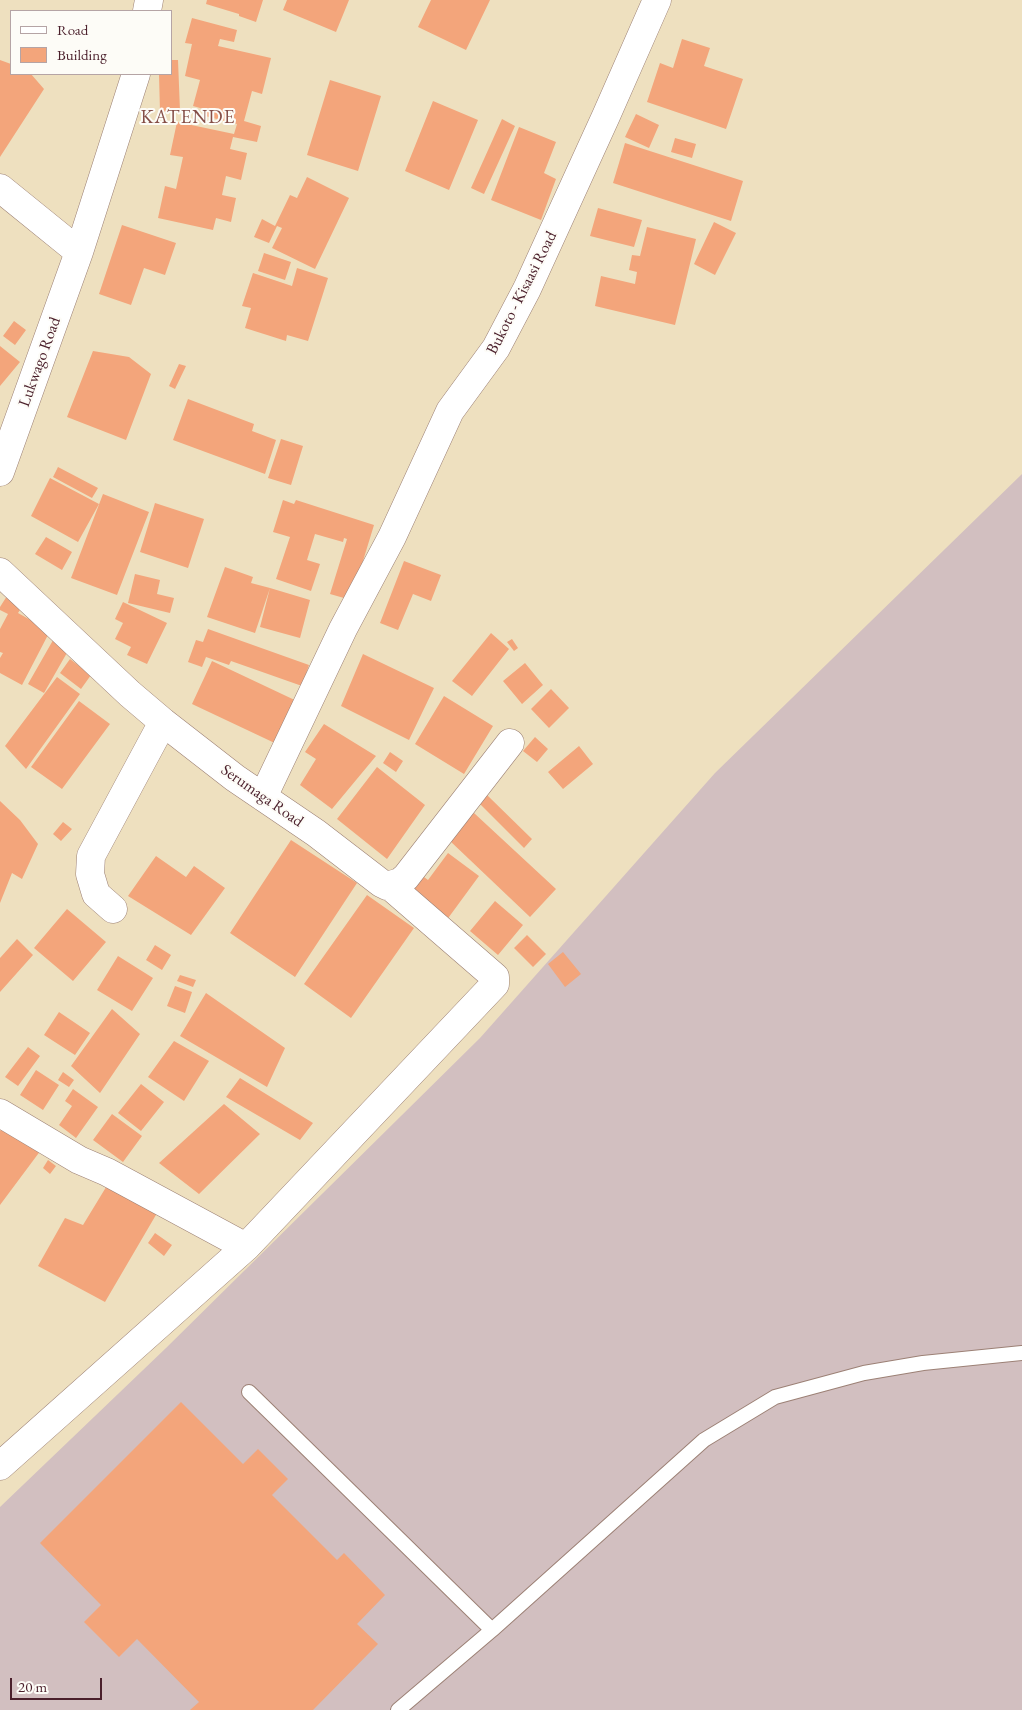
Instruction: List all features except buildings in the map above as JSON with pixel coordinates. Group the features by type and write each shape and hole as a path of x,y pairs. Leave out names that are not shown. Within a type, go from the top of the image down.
{"street":[{"name":"Bukoto - Kisaasi Road","path":"263,797 343,629 392,537 450,411 496,348 527,289 606,116 656,0"},
{"name":"Lukwago Road","path":"0,472 79,252 136,75"},
{"path":"0,188 79,252"},
{"name":"Serumaga Road","path":"0,572 130,694 163,722 203,754 316,833 381,883 390,886 495,977 495,984 246,1247 0,1466"},
{"path":"113,909 96,894 90,874 91,856 163,722"},
{"path":"390,886 406,877 510,743"},
{"path":"0,1113 79,1160 106,1172 246,1247"}],"lane":[{"path":"398,1710 492,1630 704,1440 775,1397 864,1373 922,1363 1022,1353"},
{"path":"249,1392 492,1630"}],"shaded area":[{"path":"1022,474 1022,1710 0,1710 0,1507 166,1348 480,1038 715,773"}],"district":[{"name":"KATENDE","path":"188,118"}]}
